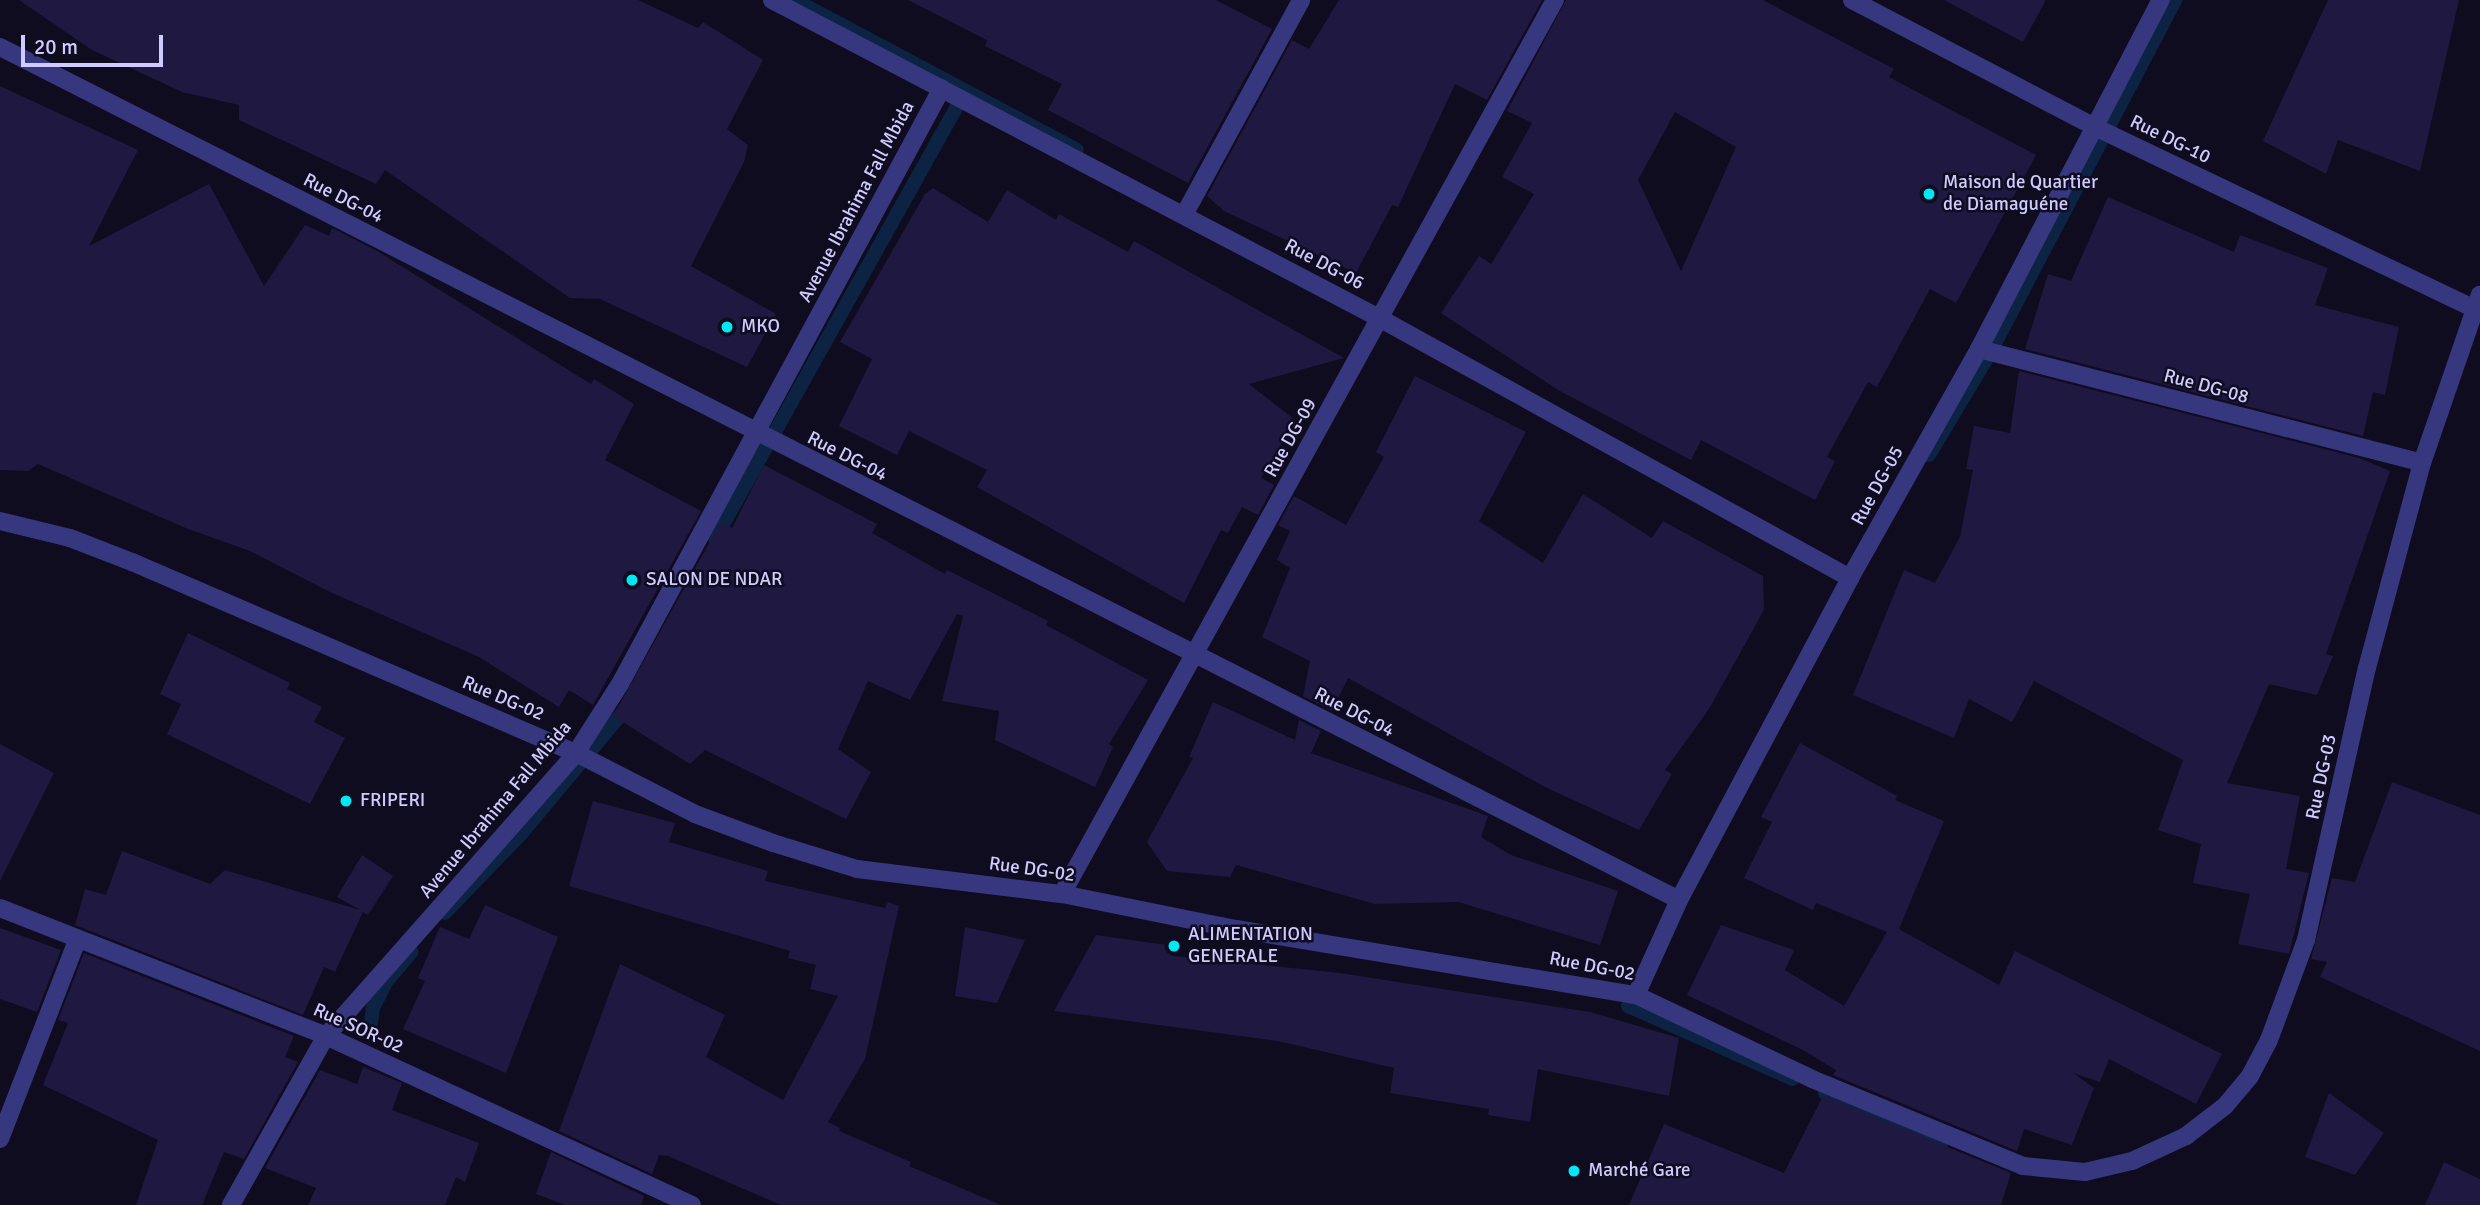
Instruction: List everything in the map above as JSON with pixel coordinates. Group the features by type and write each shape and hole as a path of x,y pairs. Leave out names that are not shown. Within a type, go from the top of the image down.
{"street":[{"name":"Rue DG-06","path":"772,0 1381,319 1850,578"},
{"path":"1184,215 1301,0"},
{"name":"Rue DG-09","path":"1062,894 1555,0"},
{"name":"Rue DG-10","path":"1853,0 2097,128 2477,301"},
{"name":"Rue DG-05","path":"1636,995 1679,900 1850,578 1979,349 2097,128 2161,0"},
{"name":"Rue DG-04","path":"0,47 755,435 1679,900"},
{"name":"Avenue Ibrahima Fall Mbida","path":"232,1205 326,1036 576,753 620,684 942,88"},
{"name":"Rue DG-03","path":"2085,1172 2132,1161 2186,1136 2225,1106 2250,1076 2269,1040 2306,940 2367,668 2423,463 2477,301"},
{"name":"Rue DG-08","path":"1979,349 2423,463"},
{"name":"Rue DG-02","path":"0,521 70,538 132,562 576,753 695,814 857,869 1062,894 1236,929 1636,995 1812,1079 2023,1166 2085,1172"},
{"name":"Rue SOR-02","path":"0,908 326,1036 688,1204"},
{"path":"0,1139 77,940"}],"building":[{"path":"19,0 638,0 698,28 703,22 763,60 727,129 748,145 744,162 691,266 776,314 747,367 600,299 570,298 385,170 376,184 239,120 239,105 182,92 92,50"},
{"path":"908,0 1216,0 1272,29 1188,183 1048,110 1062,84 985,46 987,40"},
{"path":"1339,0 1542,0 1487,100 1455,84 1398,207 1392,205 1356,273 1224,211 1207,196 1292,40 1309,49"},
{"path":"1566,0 1763,0 1894,69 1889,77 2036,155 1956,303 1930,289 1877,387 1868,382 1827,457 1835,461 1815,500 1701,440 1691,460 1558,390 1441,313 1479,256 1491,264 1534,194 1502,177 1532,123 1507,111","holes":["1675,112 1736,147 1681,271 1638,180"]},
{"path":"1944,0 2046,0 2023,42"},
{"path":"2328,0 2459,0 2420,171 2338,140 2326,174 2263,141"},
{"path":"0,86 138,150 89,246 209,184 264,286 305,225 329,236 332,228 377,251 591,384 594,379 634,404 605,460 701,511 593,705 569,690 559,707 479,657 330,592 250,551 188,529 38,464 28,471 0,470"},
{"path":"933,188 988,222 1007,190 1056,220 1059,214 1128,252 1134,241 1344,358 1249,384 1295,420 1261,478 1274,485 1258,515 1242,507 1228,533 1221,530 1184,603 977,487 987,470 909,431 897,455 839,426 872,359 840,342 925,194"},
{"path":"2108,197 2234,252 2240,235 2328,268 2315,305 2399,327 2385,395 2373,392 2363,436 2025,349 2048,274 2071,281"},
{"path":"2019,371 2359,458 2390,471 2326,654 2333,656 2317,695 2269,684 2227,783 2300,796 2286,869 2309,873 2289,954 2238,944 2250,894 2193,883 2201,844 2158,830 2183,760 2034,681 2012,722 1969,699 1954,738 1853,695 1904,570 1935,583 1960,537 1973,470 1966,469 1974,426 2010,433"},
{"path":"1415,376 1526,432 1479,521 1543,563 1583,494 1652,538 1663,521 1763,576 1764,610 1709,709 1665,770 1672,774 1639,830 1547,788 1348,678 1332,711 1303,696 1310,661 1262,637 1290,568 1277,560 1290,531 1278,525 1294,496 1346,525 1384,457 1376,452"},
{"path":"764,465 877,524 872,533 945,574 947,570 1048,621 1046,625 1148,680 1109,744 1113,747 1095,787 995,740 999,711 942,701 963,616 957,614 910,700 868,681 838,749 871,772 846,819 705,750 690,764 613,716 721,522 732,528"},
{"path":"188,633 290,683 287,689 322,707 314,722 345,738 310,804 167,734 181,704 160,694"},
{"path":"1213,702 1295,740 1299,720 1321,731 1311,753 1488,816 1481,837 1511,855 1618,891 1600,945 1458,902 1375,904 1236,865 1230,877 1167,871 1147,842 1193,758 1189,757"},
{"path":"1800,743 1897,796 1895,800 1944,821 1899,929 1999,985 2015,951 2222,1054 2196,1104 2109,1059 2100,1082 2073,1073 2094,1088 2072,1145 2024,1129 2017,1151 1833,1075 1836,1070 1803,1050 1687,995 1721,925 1794,950 1785,970 1844,1006 1887,932 1816,903 1813,910 1744,878 1772,822 1761,817"},
{"path":"0,744 54,773 0,881"},
{"path":"2392,782 2480,815 2480,1051 2320,977 2327,962 2311,959 2332,878 2355,882"},
{"path":"593,801 675,823 669,842 768,871 765,881 885,908 888,902 899,906 865,1059 828,1122 840,1128 839,1131 911,1162 909,1166 1001,1205 781,1205 668,1156 659,1155 652,1174 559,1131 620,964 725,1015 706,1057 783,1100 838,996 810,989 816,965 788,958 790,951 569,886"},
{"path":"122,851 210,884 225,870 360,910 337,897 362,855 393,876 368,915 363,912 335,972 324,967 303,1015 75,925 85,889 106,895"},
{"path":"485,905 558,937 506,1073 403,1029 425,981 418,978 440,927 469,939"},
{"path":"965,927 1025,940 997,1003 955,996"},
{"path":"0,928 61,950 37,1012 0,999"},
{"path":"1096,935 1174,946 1173,956 1340,973 1590,1012 1679,1038 1669,1096 1538,1069 1530,1122 1488,1115 1489,1109 1390,1093 1394,1068 1278,1041 1054,1011"},
{"path":"84,953 294,1036 285,1057 298,1062 244,1159 224,1152 202,1205 136,1205 158,1140 43,1085 68,1023 58,1020"},
{"path":"363,1067 402,1083 392,1110 479,1143 465,1182 456,1177 445,1205 308,1205 316,1188 265,1168 320,1070 357,1084"},
{"path":"2329,1093 2384,1133 2355,1175 2305,1157"},
{"path":"1823,1096 2011,1173 2001,1205 1629,1205 1664,1124 1784,1173"},
{"path":"551,1152 644,1196 641,1205 565,1205 536,1194"},
{"path":"2444,1162 2480,1179 2480,1205 2425,1205"}],"waterway":[{"path":"795,0 1077,150"},
{"path":"1929,455 1990,353 2175,0"},
{"path":"715,539 965,92"},
{"path":"445,913 521,834 628,706"},
{"path":"370,1029 373,1008 387,981 411,952"},
{"path":"1637,988 1628,1006 1793,1079"},
{"path":"1825,1093 1941,1145"}],"place":[{"name":"Maison de Quartier de Diamaguéne","path":"1929,194"},
{"name":"MKO","path":"727,327"},
{"name":"SALON DE NDAR","path":"632,580"},
{"name":"FRIPERI","path":"346,801"},
{"name":"ALIMENTATION GENERALE","path":"1174,946"},
{"name":"Marché Gare","path":"1574,1171"}]}
